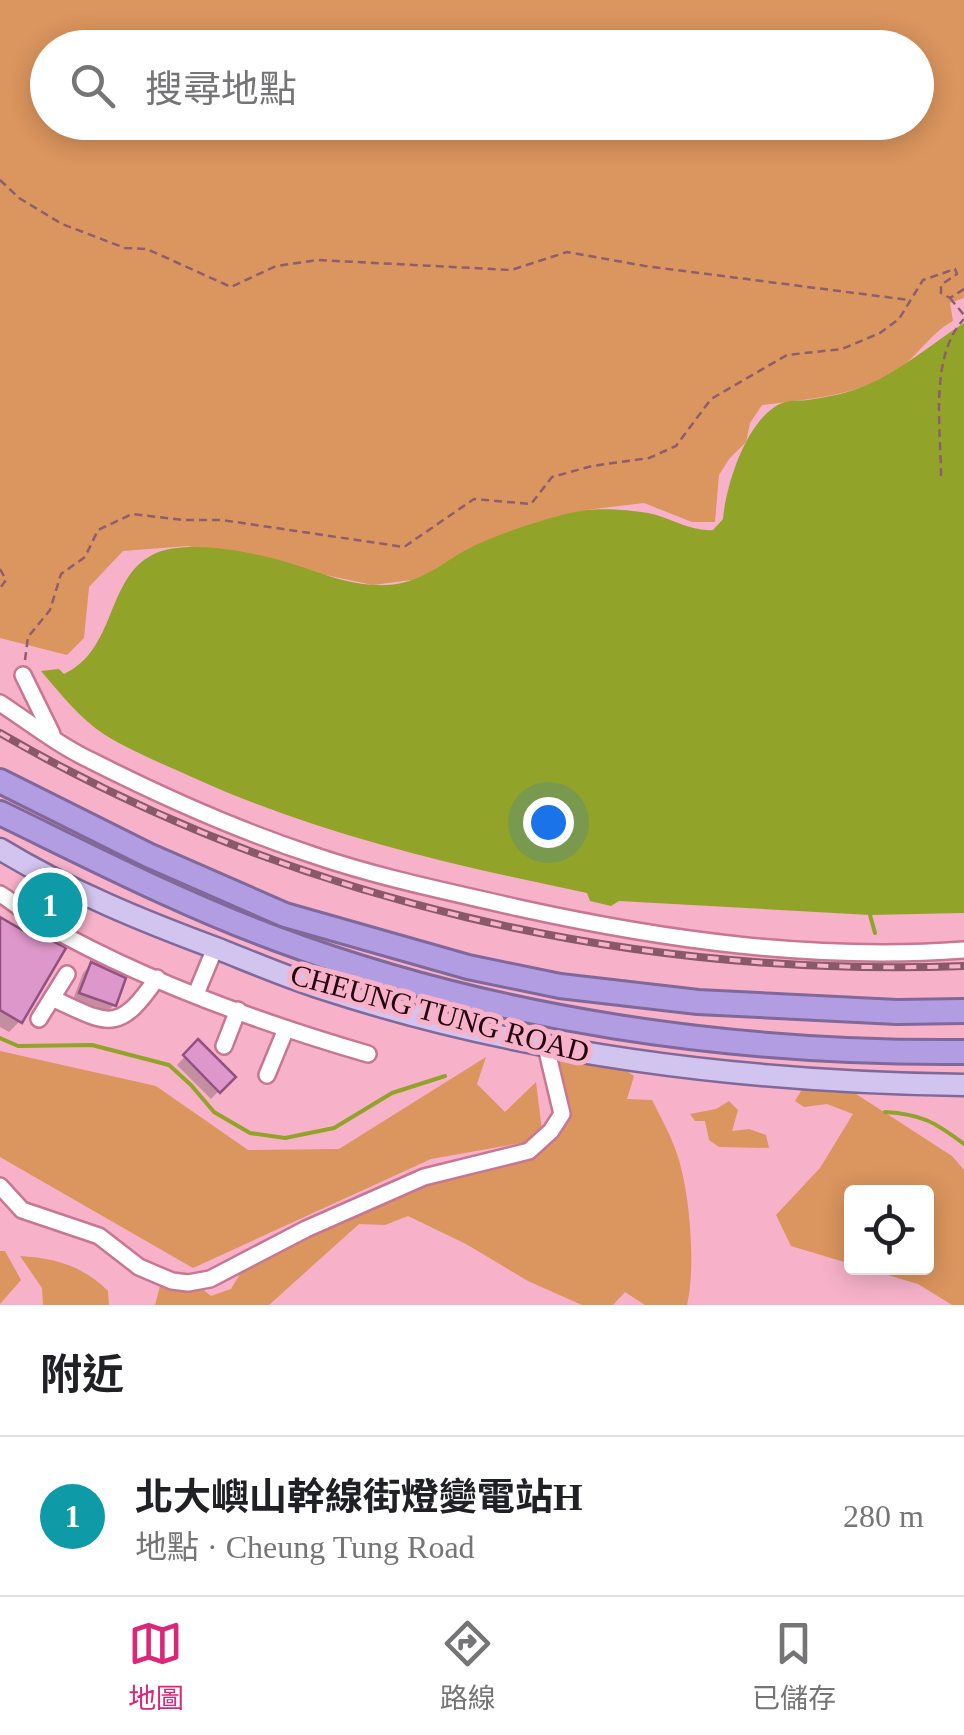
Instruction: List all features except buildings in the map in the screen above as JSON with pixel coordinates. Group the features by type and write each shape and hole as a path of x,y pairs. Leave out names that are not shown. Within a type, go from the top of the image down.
{"highway":[{"path":"0,781 94,830 285,914 468,967 560,986 698,1002 896,1012 964,1011"},
{"path":"0,813 140,881 276,939 460,995 534,1012 692,1038 901,1052 964,1052"}],"main road":[{"name":"CHEUNG TUNG ROAD","path":"0,849 62,892 328,990 546,1047 739,1074 878,1084 964,1084"}],"lane":[{"path":"22,675 54,738"},
{"path":"0,703 86,759 235,825 314,856 423,886 625,931 817,950 964,950"},
{"path":"0,894 48,926 156,978 286,1029 368,1054"},
{"path":"196,994 215,948"},
{"path":"39,1019 68,974"},
{"path":"52,998 93,1017 113,1020 132,1011 156,978"},
{"path":"224,1046 238,1010"},
{"path":"267,1075 286,1029"},
{"path":"0,1186 22,1210 99,1236 156,1275 188,1283 210,1279 424,1177 528,1151 551,1131 562,1114 546,1047"}],"path":[{"path":"0,180 19,198 62,224 125,248 147,248 232,287 276,266 318,260 511,270 567,252 645,266 912,300"},
{"path":"22,675 28,637 50,610 61,574 85,557 98,530 132,514 222,520 404,546 474,500 531,504 552,478 592,466 649,458 676,446 712,398 786,355 842,349 880,333 899,319 922,280 955,269 957,274 941,284 940,294 950,298 964,317 954,330 942,368 940,476"},
{"path":"950,298 964,289"},
{"path":"0,569 6,580 0,588"}],"shaded area":[{"path":"0,0 964,0 964,298 950,303 953,321 893,373 878,381 813,399 762,405 750,423 746,442 719,475 715,522 692,522 644,503 586,510 510,532 466,550 419,579 373,585 188,546 123,551 89,587 84,638 67,655 0,638"},
{"path":"964,323 964,913 870,915 619,901 611,906 590,901 587,893 387,846 242,798 105,735 79,714 41,671 59,669 64,674 81,663 103,632 126,580 137,566 165,550 199,547 237,551 352,582 389,585 422,576 507,532 587,510 648,513 697,529 713,530 723,519 741,452 760,420 772,409 785,402 831,396 867,385"},
{"path":"0,1051 156,1086 248,1150 339,1149 486,1057 477,1084 505,1112 536,1082 543,1139 431,1159 193,1268 0,1157"},
{"path":"556,1056 618,1065 634,1076 627,1099 652,1100 676,1150 686,1190 691,1251 687,1305 645,1305 625,1292 613,1305 582,1305 528,1281 466,1244 408,1216 385,1225 359,1224 269,1305 155,1305 160,1286 200,1287 211,1296 231,1289 241,1272 397,1189 526,1160 567,1117 567,1092 560,1083"},
{"path":"804,1086 853,1092 952,1156 964,1170 964,1305 952,1305 918,1284 888,1275 934,1275 934,1185 844,1185 844,1262 791,1246 776,1215 820,1168 853,1114 827,1104 804,1107 795,1101"},
{"path":"729,1101 738,1110 732,1131 749,1129 766,1135 769,1148 719,1147 709,1140 705,1121 695,1121 690,1114 716,1109"},
{"path":"0,1251 5,1251 21,1280 0,1304"},
{"path":"20,1256 57,1261 78,1269 108,1291 109,1305 43,1305 42,1288"}],"waterway":[{"path":"870,915 875,933"},
{"path":"0,1038 18,1046 92,1045 169,1065 214,1112 250,1133 285,1138 334,1128 392,1093 445,1076"},
{"path":"885,1112 927,1120 964,1144"}],"railway":[{"path":"0,733 111,792 226,842 344,884 466,917 589,942 713,958 839,966 964,966"}],"place":[{"name":"北大嶼山幹線街燈變電站H","path":"50,905"}]}
